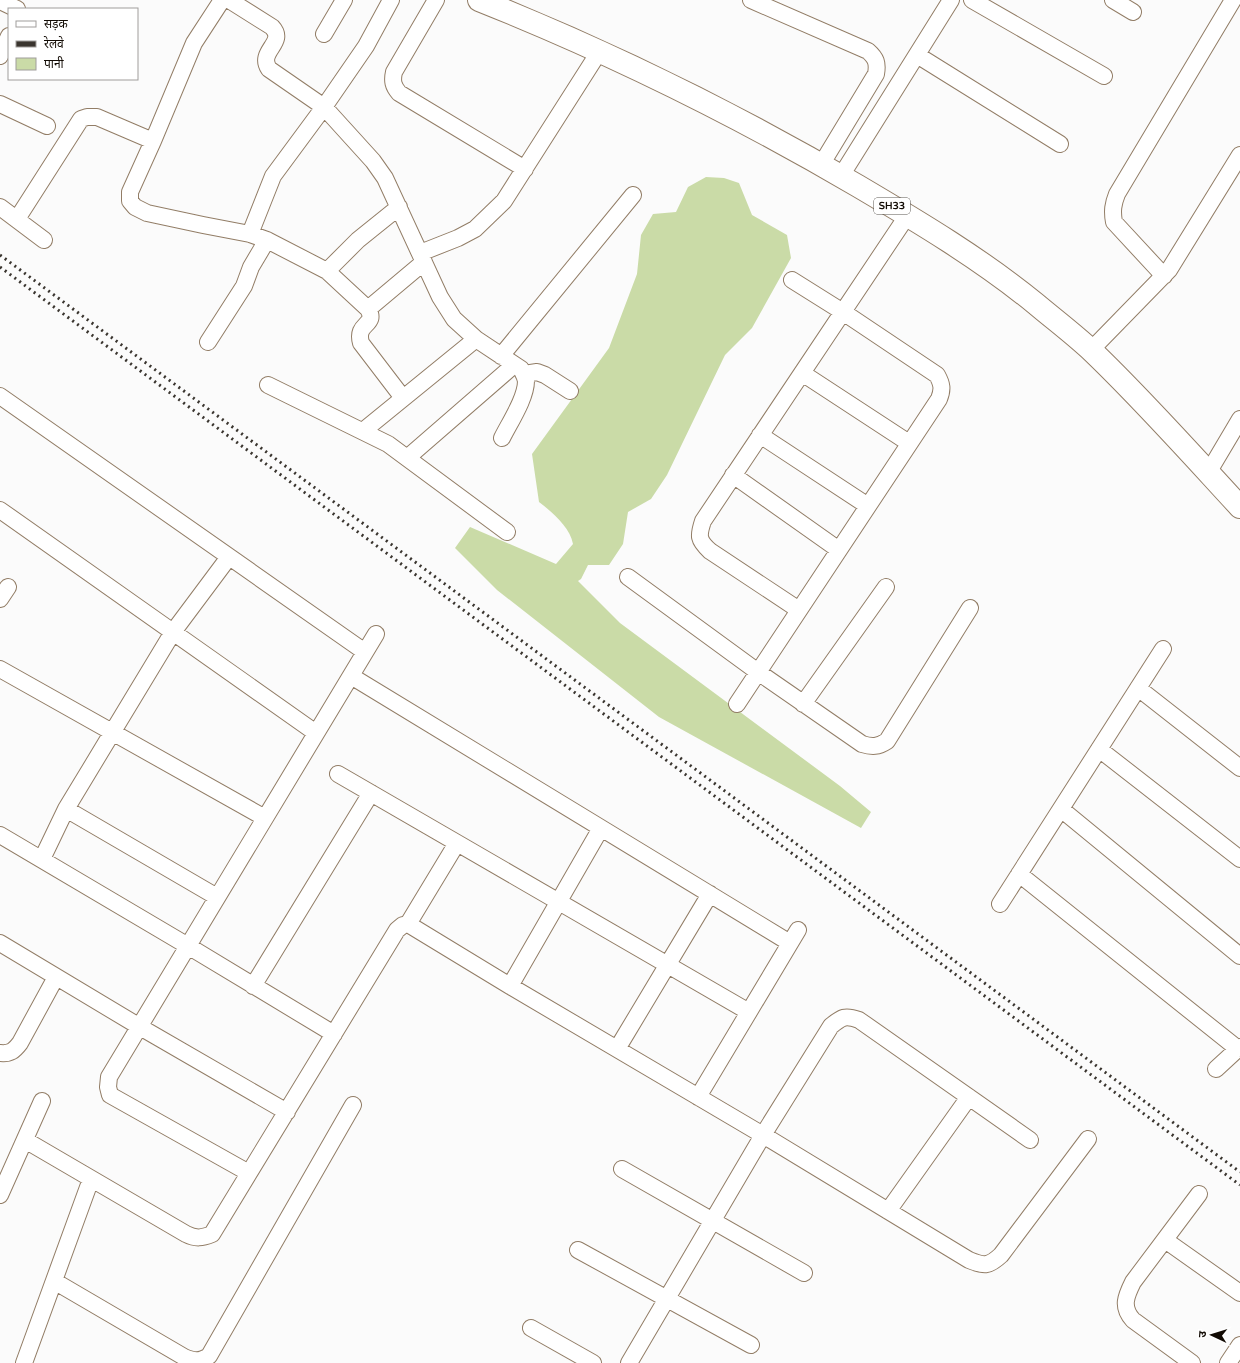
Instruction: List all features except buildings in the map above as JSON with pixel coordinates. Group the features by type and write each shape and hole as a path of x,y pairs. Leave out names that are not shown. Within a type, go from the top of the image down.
{"main road":[{"name":"SH33","path":"479,0 539,24 599,52 665,83 763,133 841,176 951,243 1003,279 1091,350 1137,396 1240,507"}],"street":[{"path":"222,0 194,43 130,192 130,201 135,207 154,214 203,226 250,234 267,240 327,271 371,313 369,322 362,327 360,332 359,337 361,343 403,398"},
{"path":"229,0 276,31 277,37 266,57 266,64 269,69 324,107 374,161 385,178 440,297 454,319 476,339 513,365 526,381 524,394 502,438"},
{"path":"324,34 344,0"},
{"path":"250,234 273,176 324,107 366,46 391,0"},
{"path":"436,0 394,72 394,87 399,93 525,169"},
{"path":"751,0 868,51 876,58 878,66 876,74 821,165"},
{"path":"841,176 951,0"},
{"path":"972,0 1104,76"},
{"path":"1113,0 1133,12"},
{"path":"1164,276 1114,222 1112,214 1113,204 1117,194 1232,0"},
{"path":"0,1 15,8"},
{"path":"0,55 8,38"},
{"path":"368,309 422,258 475,230 504,201 599,52"},
{"path":"916,55 1060,144"},
{"path":"0,104 47,126"},
{"path":"17,219 81,119 87,117 97,117 153,141"},
{"path":"1091,350 1169,270 1240,155"},
{"path":"407,458 513,365 633,194"},
{"path":"327,271 358,240 398,206"},
{"path":"0,207 44,240"},
{"path":"799,610 710,551 702,544 699,533 702,521 907,216"},
{"path":"208,342 244,286 251,267 267,240"},
{"path":"737,704 939,399 942,391 941,383 936,376 843,312 792,280"},
{"path":"363,431 476,339"},
{"path":"513,365 546,375 570,391"},
{"path":"802,372 909,443"},
{"path":"268,385 388,444 507,532"},
{"path":"0,396 365,652"},
{"path":"1208,473 1240,419"},
{"path":"760,435 868,506"},
{"path":"733,475 839,550"},
{"path":"0,510 316,733"},
{"path":"42,859 66,809 173,632 229,557"},
{"path":"628,577 803,704 862,744 871,747 880,745 887,741 970,608"},
{"path":"803,704 886,587"},
{"path":"250,1173 110,1095 108,1087 109,1077 376,634"},
{"path":"1000,904 1163,649"},
{"path":"0,669 265,818"},
{"path":"350,676 710,894 794,936 698,1097"},
{"path":"1138,688 1240,768"},
{"path":"1099,749 1240,859"},
{"path":"338,774 749,1012"},
{"path":"253,986 372,793"},
{"path":"66,809 218,897"},
{"path":"1061,809 1240,956"},
{"path":"510,986 601,828"},
{"path":"1,839 42,859 334,1034"},
{"path":"25,1140 186,1234 194,1238 203,1238 212,1234 397,930 403,925 408,924 457,843"},
{"path":"1018,874 1239,1048 1216,1069"},
{"path":"617,1049 710,894"},
{"path":"408,924 763,1135 969,1260 982,1265 993,1263 1000,1255 1088,1139"},
{"path":"0,943 140,1027 287,1112"},
{"path":"0,1053 8,1054 14,1051 20,1043 56,977"},
{"path":"629,1363 763,1135 831,1026 841,1018 849,1017 859,1020 1030,1140"},
{"path":"888,1211 969,1097"},
{"path":"0,1195 42,1101"},
{"path":"54,1281 182,1360 202,1360 209,1356 353,1105"},
{"path":"622,1168 804,1273"},
{"path":"24,1363 91,1179"},
{"path":"1192,1363 1133,1320 1127,1314 1125,1304 1127,1293 1133,1282 1199,1194"},
{"path":"1165,1240 1240,1293"},
{"path":"578,1250 751,1345"},
{"path":"531,1328 593,1363"},
{"path":"1228,1363 1240,1345"}],"water":[{"path":"706,177 724,178 739,183 752,215 787,235 791,258 752,328 725,355 667,475 651,499 628,512 623,544 609,565 588,565 581,579 578,581 620,623 840,786 871,812 861,828 659,717 497,590 455,548 470,527 556,564 573,544 564,526 555,515 539,502 532,454 609,348 637,274 641,235 653,214 676,212 688,187"}],"railway":[{"path":"0,255 1240,1172"},
{"path":"0,267 1240,1185"}]}
